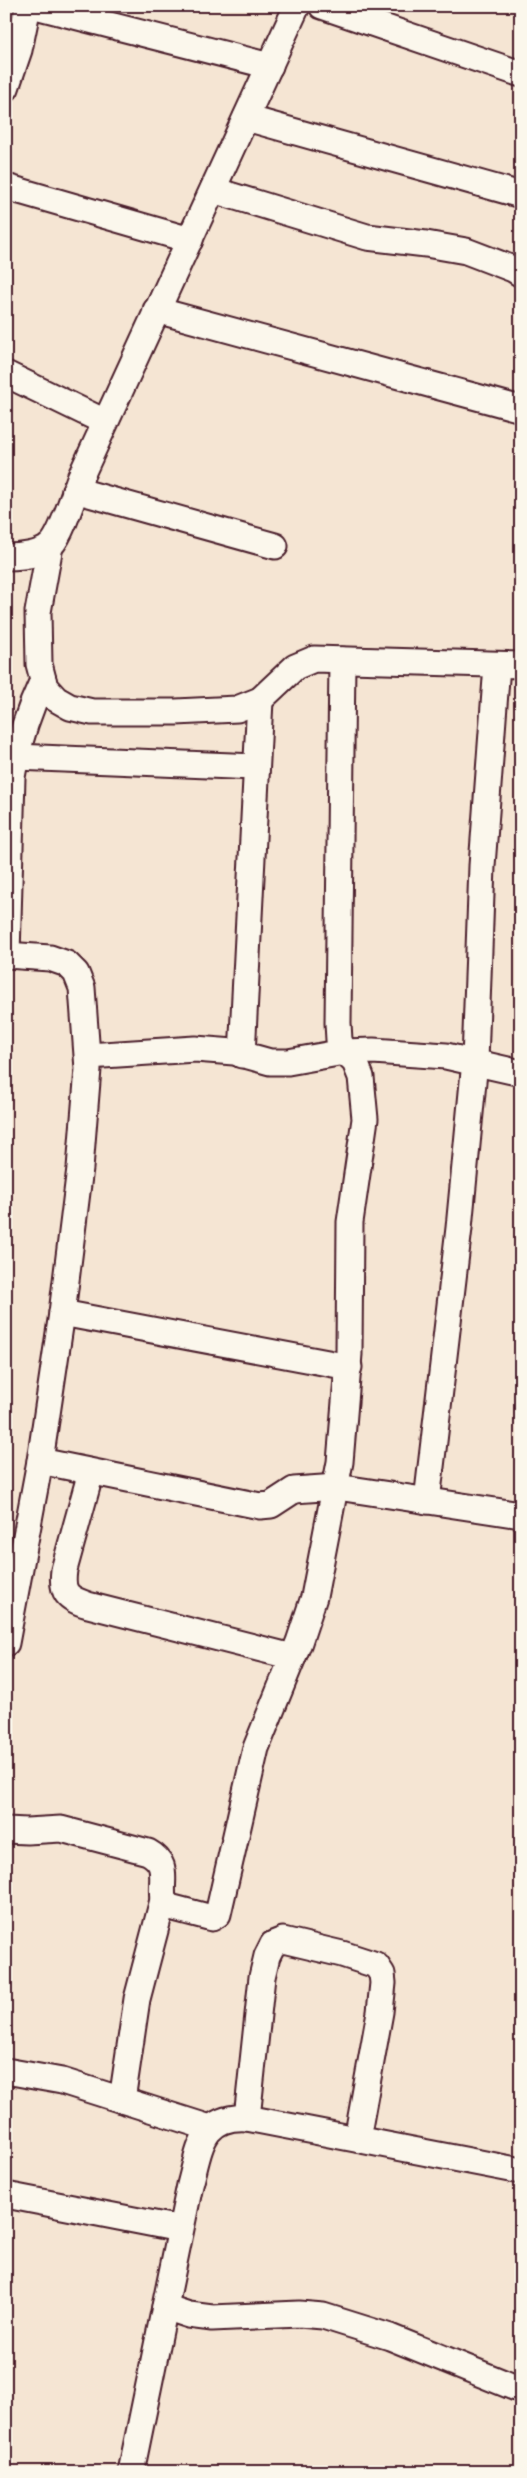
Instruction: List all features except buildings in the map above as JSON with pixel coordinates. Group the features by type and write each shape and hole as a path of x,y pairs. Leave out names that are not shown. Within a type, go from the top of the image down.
{"street":[{"path":"6,88 19,50 28,6"},
{"path":"35,6 270,66"},
{"path":"297,6 156,310 75,490 61,526 50,546 38,612 38,664 45,687 56,698 70,707 92,712 176,712 236,709 260,700 295,667 314,659 509,665 482,866 475,1061 460,1228 427,1501"},
{"path":"322,6 521,74"},
{"path":"246,118 521,195"},
{"path":"6,187 190,240"},
{"path":"213,190 367,237 426,244 466,252 513,269 521,274"},
{"path":"156,310 521,408"},
{"path":"6,374 105,422"},
{"path":"75,490 275,546"},
{"path":"6,558 31,554 50,546"},
{"path":"163,1900 170,1907 189,1914 212,1918 218,1914 256,1748 294,1657 314,1597 337,1487 346,1414 349,1367 350,1222 365,1118 361,1077 354,1062 344,1052 339,1040 338,1024 342,660"},
{"path":"6,1643 40,1460 62,1313 87,1098 88,1056 82,988 76,973 67,964 50,958 6,955 11,867 12,777 25,721 43,680"},
{"path":"242,1055 260,700"},
{"path":"16,757 256,767"},
{"path":"88,1056 195,1049 242,1055 270,1062 288,1062 344,1052 373,1050 475,1061 521,1072"},
{"path":"62,1313 349,1367"},
{"path":"40,1460 260,1506 271,1505 294,1490 337,1487 521,1515"},
{"path":"91,1472 64,1570 62,1584 67,1595 75,1601 88,1605 294,1657"},
{"path":"6,1830 61,1829 148,1852 158,1857 163,1865 163,1900 137,1999 122,2100"},
{"path":"247,2118 262,1977 267,1956 273,1944 283,1940 342,1954 376,1965 382,1974 380,2012 357,2139"},
{"path":"6,2071 62,2082 210,2128"},
{"path":"131,2472 180,2229 202,2141 210,2128 219,2121 234,2117 247,2118 521,2171"},
{"path":"6,2195 180,2229"},
{"path":"164,2307 189,2315 212,2318 299,2314 324,2316 390,2337 521,2390"}]}
